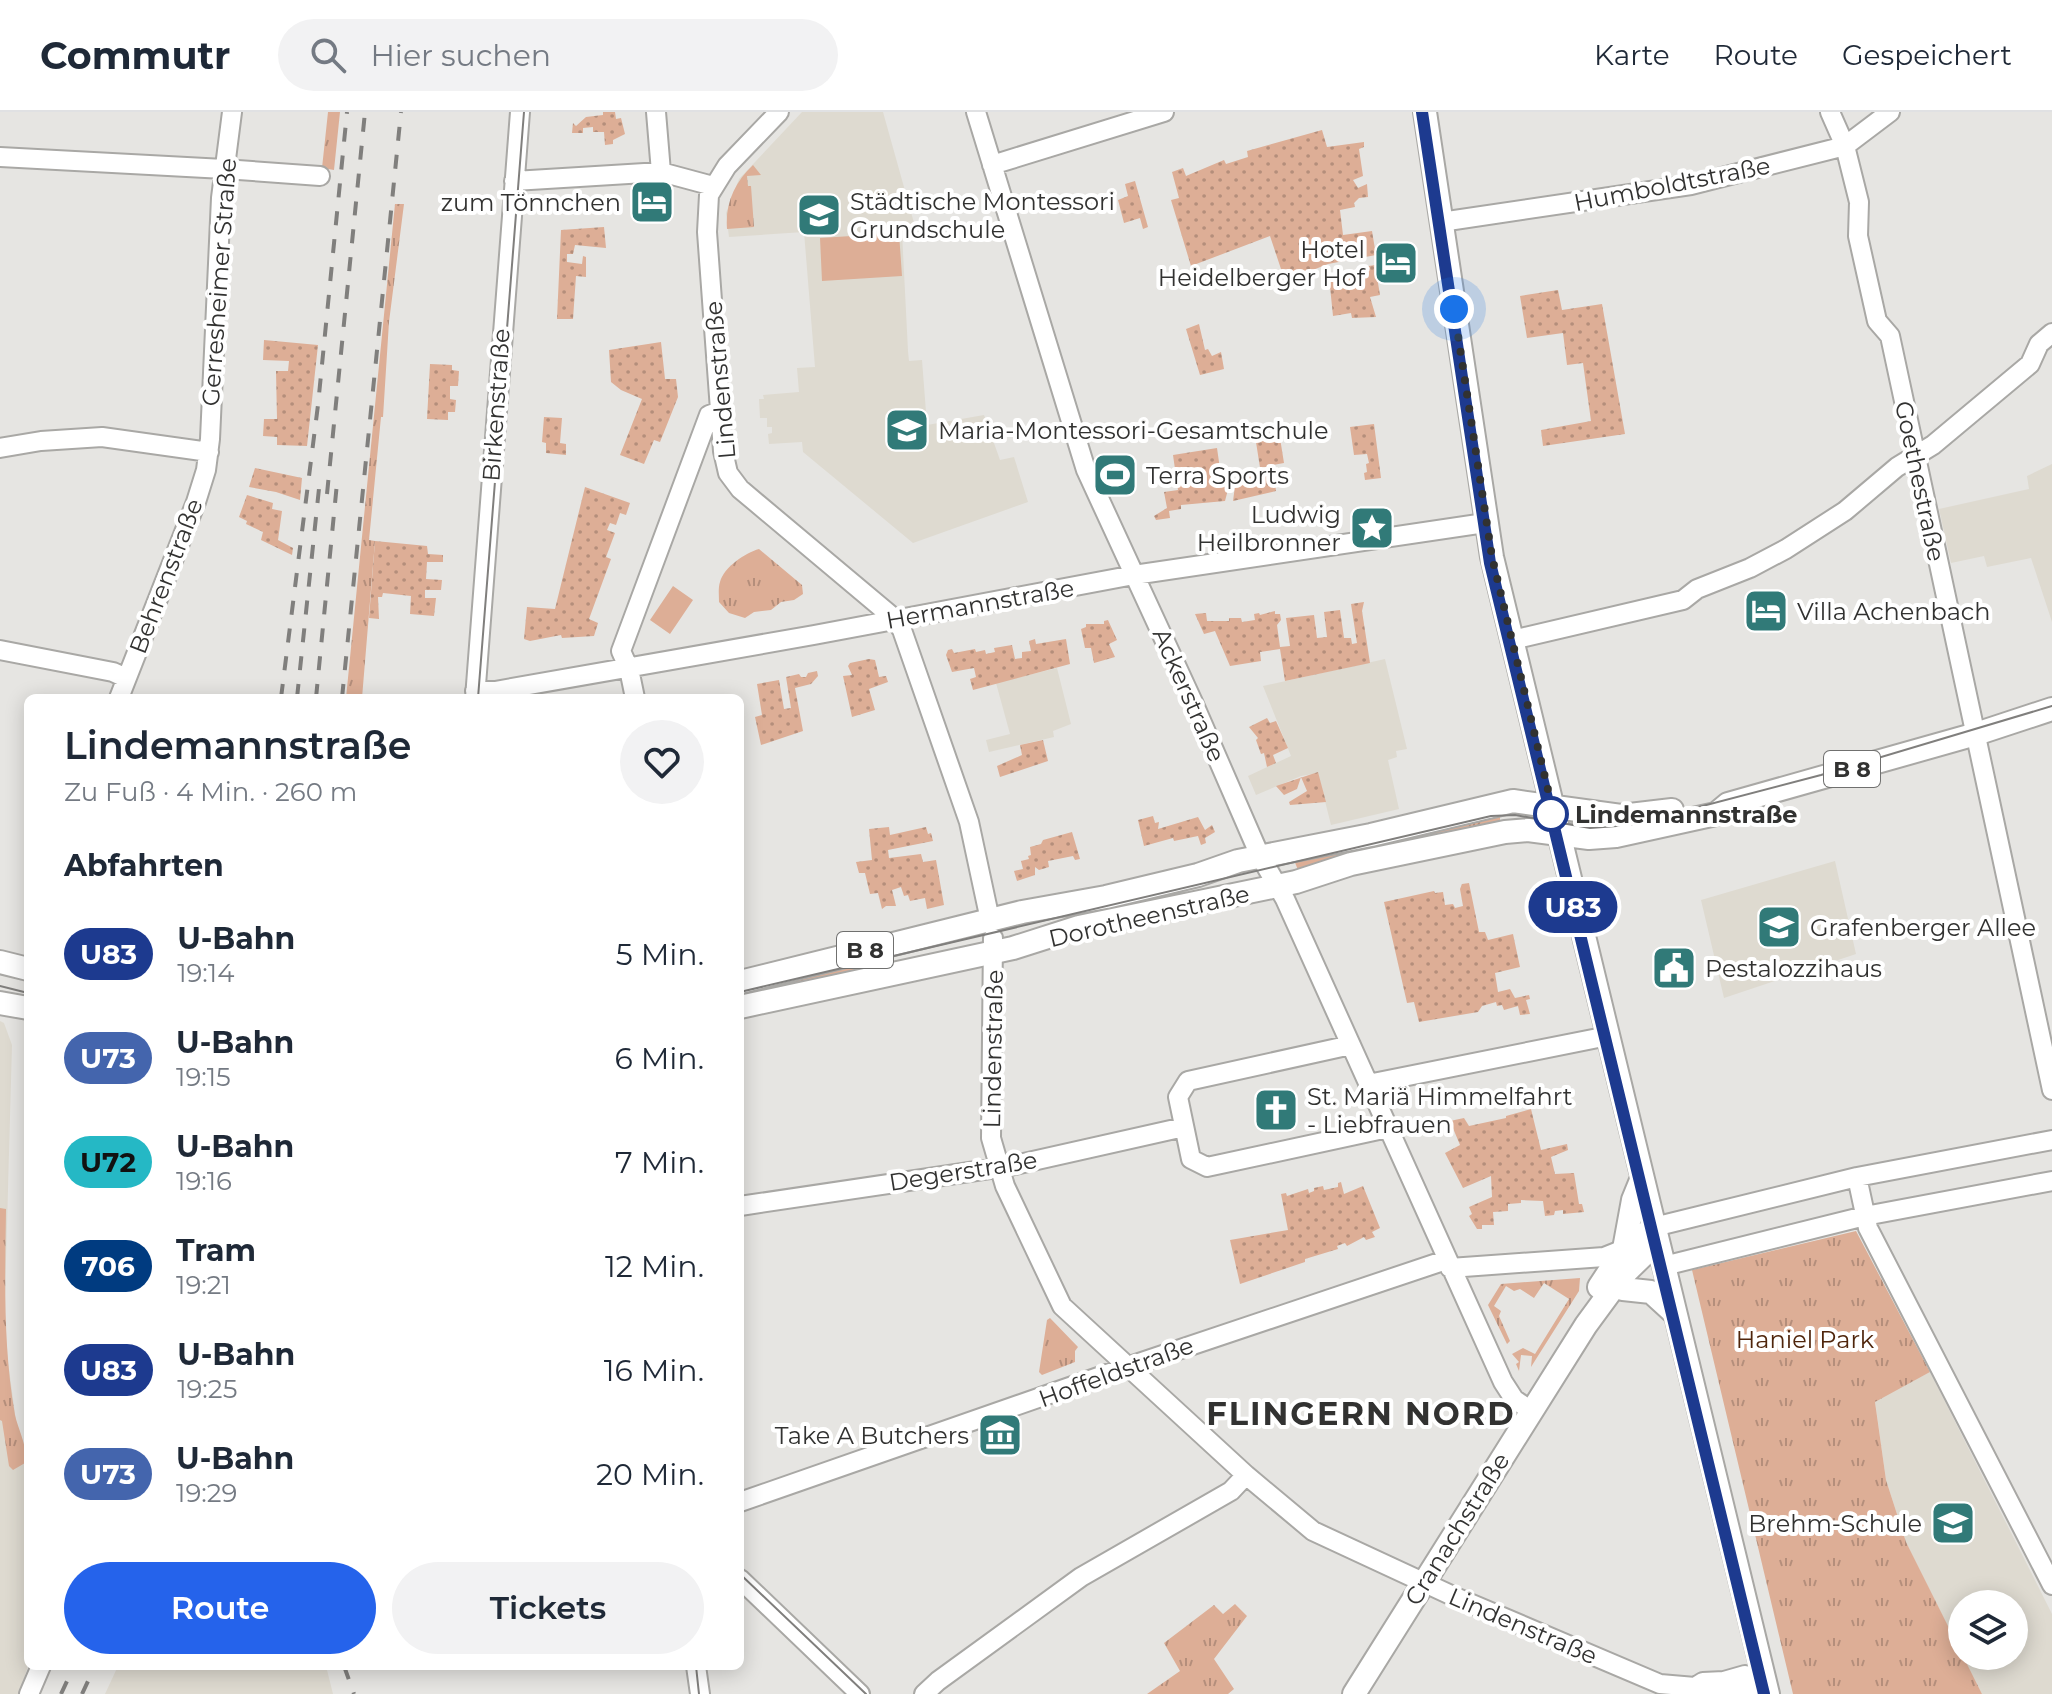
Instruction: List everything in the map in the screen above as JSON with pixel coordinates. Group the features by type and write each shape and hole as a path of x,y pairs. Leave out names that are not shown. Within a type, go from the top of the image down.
{"main road":[{"path":"1425,112 1485,523 1766,1688"},
{"name":"B 8","path":"1559,834 1589,838 1616,836 1716,814 1728,804 1976,734 2052,709"},
{"path":"1513,801 1530,787 1542,766"},
{"path":"1542,766 1590,813 1568,822 1559,834"},
{"name":"Dorotheenstraße","path":"744,1006 993,937 1001,930 1106,906 1115,895 1260,856 1358,838 1513,801 1552,807"},
{"name":"B 8","path":"1518,830 1539,819 1552,807 1633,816 1713,801 1728,804"},
{"path":"1518,830 1532,838 1568,872"},
{"name":"Dorotheenstraße","path":"744,981 833,961 878,946 1079,927 1277,886 1369,860 1518,830 1559,834"},
{"path":"1568,872 1577,854 1616,836"},
{"path":"1159,909 1173,897 1250,878 1260,856"},
{"path":"0,962 24,968"},
{"path":"0,1003 24,1007"},
{"name":"Cranachstraße","path":"1586,1325 1595,1294 1624,1249 1633,1200 1642,1177"},
{"name":"Cranachstraße","path":"1624,1249 1656,1234"},
{"name":"Cranachstraße","path":"1616,1293 1622,1276 1656,1234"},
{"name":"Cranachstraße","path":"1354,1694 1586,1325 1616,1293 1647,1270 1664,1266"},
{"path":"1616,1293 1651,1292 1675,1314"}],"street":[{"name":"Gerresheimer Straße","path":"209,452 224,169 232,112"},
{"name":"Birkenstraße","path":"475,694 520,112"},
{"path":"656,112 661,172"},
{"path":"514,181 661,172 713,186 727,166 779,112"},
{"name":"Ackerstraße","path":"976,112 1086,470 1503,1382 1514,1399 1531,1411"},
{"path":"992,165 1164,112"},
{"name":"Goethestraße","path":"1830,112 1845,146 1859,202 1858,236 1877,321 1890,336 2052,1090"},
{"name":"Humboldtstraße","path":"1441,222 1660,191 1845,146 1890,112"},
{"path":"0,157 320,176"},
{"name":"Lindenstraße","path":"713,186 709,195 707,232 723,451 728,473 740,489 895,619 907,642 969,822 993,937 991,1138 999,1168 1058,1301 1246,1475 1313,1531 1660,1684 1695,1687 1704,1693 1766,1688"},
{"path":"1512,640 1683,600 1697,589 1750,568 1806,537 1845,511 1897,467 1933,445 2030,364 2039,344 2052,333"},
{"path":"634,694 621,651 709,415 720,411"},
{"path":"0,448 56,439 102,437 209,452"},
{"name":"Behrenstraße","path":"120,694 196,502 209,452"},
{"name":"Hermannstraße","path":"480,694 1134,575 1485,523"},
{"path":"0,650 113,672 126,678"},
{"path":"1368,1084 1608,1036"},
{"path":"1351,1045 1188,1081 1178,1097 1191,1159 1207,1167 1388,1128"},
{"name":"Degerstraße","path":"744,1205 999,1168 1184,1127"},
{"path":"1656,1234 1857,1177 2052,1140"},
{"path":"1857,1177 1868,1228 2052,1585"},
{"path":"1664,1266 1865,1216 2052,1181"},
{"name":"Hoffeldstraße","path":"744,1501 1127,1367 1448,1264 1604,1257 1624,1249"},
{"path":"924,1694 1081,1577 1231,1491 1246,1475"},
{"path":"744,1583 860,1694"},
{"path":"29,1694 39,1670"},
{"path":"697,1670 700,1694"}],"shaded area":[{"path":"802,112 883,112 916,230 902,232 908,351 909,361 922,360 927,425 984,415 1000,460 1014,457 1028,502 913,543 803,452 802,442 769,444 768,434 772,433 772,427 767,427 767,418 760,418 759,399 764,399 763,395 799,392 797,368 815,367 804,232 729,237 726,213 739,179"},
{"path":"2052,464 2052,622 2031,558 1987,567 1984,556 1951,563 1939,509 2029,489 2027,476"},
{"path":"1385,659 1407,749 1396,751 1397,757 1388,760 1399,809 1331,825 1318,773 1301,776 1256,795 1248,776 1291,756 1263,686"},
{"path":"1057,668 1071,724 1053,731 1054,737 989,752 986,740 1010,734 996,683"},
{"name":"Grafenberger Allee","path":"1835,861 1856,954 1724,998 1701,900"},
{"path":"0,1021 4,1023 12,1045 4,1332 16,1421 24,1444 24,1670 27,1670 19,1694 0,1694"},
{"name":"Brehm-Schule","path":"1930,1372 2052,1614 2052,1694 1982,1694 1970,1670 2028,1670 2028,1590 1948,1590 1948,1627 1906,1542 1886,1480 1875,1401"},
{"path":"116,1670 327,1670 333,1694 105,1694"}],"green space":[{"path":"328,112 340,112 334,170 322,168"},
{"path":"603,112 615,112 616,119 621,118 625,134 613,140 613,144 605,145 604,132 593,132 593,127 583,128 583,133 572,133 573,123 576,126 586,117 603,115"},
{"path":"1322,130 1327,147 1364,142 1364,147 1359,149 1363,176 1353,180 1358,188 1367,184 1368,197 1359,198 1354,203 1355,207 1340,210 1343,235 1372,231 1376,255 1328,264 1285,281 1270,236 1191,266 1171,200 1179,198 1172,172 1183,168 1186,176 1224,160 1226,164 1248,157 1247,151"},
{"path":"753,165 761,175 747,176 748,186 751,186 754,227 727,229 732,194"},
{"path":"1135,181 1148,227 1143,229 1140,218 1124,223 1118,200 1128,196 1125,184"},
{"path":"395,204 404,204 389,322 383,417 369,540 375,541 362,694 346,694"},
{"path":"604,227 606,248 575,245 573,254 567,254 567,262 582,264 583,256 586,257 586,277 576,276 573,319 557,319 561,230"},
{"path":"899,233 902,276 822,281 820,238"},
{"path":"1375,265 1380,295 1370,297 1376,317 1352,318 1351,313 1333,316 1329,277 1363,272 1362,267"},
{"path":"1558,290 1562,310 1602,304 1625,434 1543,446 1541,430 1591,421 1583,363 1567,365 1563,333 1527,338 1520,296"},
{"path":"1199,324 1205,350 1208,349 1212,356 1221,352 1224,369 1200,375 1186,329"},
{"path":"264,340 318,345 307,446 277,445 277,437 263,436 264,419 277,419 276,371 288,371 289,361 263,360"},
{"path":"661,342 665,379 676,379 678,397 660,442 654,440 644,464 620,455 642,399 611,382 609,350"},
{"path":"430,364 452,365 452,370 459,371 458,386 450,386 450,399 456,400 455,412 448,412 448,420 427,419"},
{"path":"544,417 562,418 560,443 566,444 566,455 546,453 546,443 542,442"},
{"path":"1374,424 1381,478 1365,480 1366,464 1369,463 1367,454 1354,455 1350,427"},
{"path":"1280,438 1284,463 1273,465 1276,491 1233,501 1235,486 1250,484 1249,476 1261,474 1256,442"},
{"path":"1217,448 1221,476 1232,474 1225,501 1181,505 1181,509 1169,511 1170,518 1156,520 1154,516 1167,508 1164,492 1178,490 1173,455"},
{"path":"255,468 302,478 300,500 249,487"},
{"path":"585,487 630,503 626,515 620,513 616,525 610,523 607,530 615,533 606,557 611,559 589,619 598,623 594,636 562,638 561,635 530,641 524,639 527,607 555,609"},
{"path":"247,495 273,503 272,509 282,511 278,540 293,548 292,555 261,540 263,532 239,517"},
{"path":"375,541 427,546 428,554 443,555 443,562 427,562 426,579 442,580 441,590 425,590 425,598 436,598 434,616 410,614 411,596 383,593 382,597 378,597 379,619 369,618"},
{"path":"759,549 802,585 803,594 794,600 781,602 771,610 754,612 745,618 729,613 719,602 722,576 736,561"},
{"path":"673,586 693,600 670,634 650,620"},
{"path":"1364,602 1362,611 1370,663 1285,681 1280,649 1260,652 1261,661 1230,666 1215,631 1204,634 1195,614 1206,613 1207,621 1241,618 1242,622 1255,620 1254,614 1275,611 1275,614 1280,614 1281,620 1277,625 1280,647 1290,646 1286,618 1314,615 1317,638 1327,637 1324,612 1340,610 1344,638 1351,638 1352,644 1357,643 1351,604"},
{"path":"1108,620 1117,640 1109,644 1115,657 1094,663 1091,648 1085,648 1081,629 1086,624 1104,624"},
{"path":"1035,639 1036,644 1066,639 1070,664 973,690 970,679 976,677 974,668 952,672 946,655 952,649 954,653 985,650 986,654 995,652 994,648 1012,645 1015,659 1022,658 1022,652 1031,651 1029,641"},
{"path":"875,660 879,677 886,676 888,682 869,689 875,710 852,717 843,676 852,675 848,666 850,663"},
{"path":"817,671 818,676 811,684 795,688 803,731 761,745 755,717 762,715 757,684 779,680 784,709 791,708 786,677 799,674 806,677 808,673"},
{"path":"1267,718 1270,723 1276,721 1288,748 1273,755 1276,763 1267,767 1264,753 1261,754 1256,740 1258,738 1249,727"},
{"path":"1043,740 1048,761 1000,777 997,766 1022,755 1020,745"},
{"path":"1318,772 1326,802 1290,805 1289,802 1307,791 1301,778"},
{"path":"1301,778 1297,789 1284,795 1276,786"},
{"path":"1500,813 1500,824 1298,870 1292,855"},
{"path":"1153,816 1155,823 1159,822 1158,829 1198,817 1205,830 1212,825 1215,832 1205,838 1206,843 1201,845 1198,836 1174,841 1173,838 1144,846 1138,820"},
{"path":"889,827 890,835 926,827 928,834 931,833 933,841 888,850 889,858 921,854 923,862 936,860 944,905 927,909 925,898 910,901 901,887 892,890 896,906 882,909 878,893 870,894 865,873 859,873 856,862 872,860 869,829"},
{"path":"1072,832 1080,859 1075,860 1073,856 1048,861 1049,867 1039,870 1035,867 1035,875 1017,881 1014,871 1023,869 1021,861 1029,859 1030,847"},
{"path":"1469,883 1479,932 1485,932 1488,940 1513,934 1520,967 1495,973 1498,992 1510,989 1515,998 1529,995 1530,999 1526,1000 1530,1014 1520,1015 1518,1006 1504,1010 1496,1002 1482,1006 1478,1012 1419,1022 1414,1002 1407,1003 1384,902 1434,891 1443,892 1445,905 1453,904 1455,908 1463,906 1460,889 1462,884"},
{"path":"879,957 883,972 744,1000 744,988"},
{"path":"1531,1109 1541,1150 1567,1144 1568,1150 1551,1157 1555,1174 1574,1173 1579,1204 1582,1204 1584,1212 1563,1214 1563,1210 1545,1216 1543,1201 1521,1200 1521,1203 1508,1204 1508,1211 1493,1212 1494,1225 1482,1225 1482,1229 1477,1229 1469,1216 1472,1214 1469,1207 1492,1197 1491,1176 1463,1188 1445,1153 1460,1145 1450,1121 1464,1118 1469,1126"},
{"path":"1341,1182 1344,1194 1363,1186 1380,1228 1372,1232 1375,1237 1366,1240 1364,1237 1347,1246 1345,1243 1337,1246 1338,1249 1305,1259 1305,1262 1240,1284 1230,1240 1288,1230 1281,1194 1286,1193 1287,1196 1308,1189 1309,1193 1323,1186 1324,1190 1338,1187"},
{"path":"0,1208 6,1209 8,1364 15,1415 24,1446 24,1464 13,1470 9,1466 0,1420"},
{"name":"Haniel Park","path":"1856,1231 1930,1372 1875,1402 1886,1480 1906,1542 1948,1626 1948,1670 1970,1670 1982,1694 1793,1694 1692,1270"},
{"path":"1580,1278 1579,1291 1531,1367 1532,1356 1521,1355 1519,1371 1516,1364 1519,1362 1512,1354 1523,1348 1535,1354 1569,1299 1544,1283 1534,1298 1520,1289 1514,1291 1506,1286 1494,1306 1501,1311 1499,1316 1510,1341 1507,1344 1488,1305 1501,1284"},
{"path":"1050,1318 1078,1347 1075,1362 1042,1375 1039,1372 1047,1320"},
{"path":"1235,1604 1247,1616 1214,1659 1234,1689 1228,1694 1147,1694 1180,1671 1164,1643 1214,1605 1223,1614"}],"tram line":[{"path":"478,694 524,112"},
{"path":"1428,112 1484,498 1497,565 1771,1694"},
{"path":"744,991 1491,816 1515,815 1590,828 1630,825 1821,775 2052,706"},
{"path":"0,986 24,992"},
{"path":"744,1578 866,1694"},
{"path":"696,1670 699,1694"}],"railway":[{"path":"282,694 318,405 347,112"},
{"path":"327,494 365,112"},
{"path":"342,694 401,112"},
{"path":"297,694 320,479"},
{"path":"316,694 337,483"},
{"path":"61,1694 72,1670"},
{"path":"82,1694 93,1670"},
{"path":"345,1670 354,1694"}],"metro line":[{"name":"U83","path":"1422,112 1490,563 1764,1694"}],"place":[{"name":"zum Tönnchen","path":"652,202"},
{"name":"Städtische Montessori Grundschule","path":"819,215"},
{"name":"Hotel Heidelberger Hof","path":"1396,263"},
{"name":"Maria-Montessori-Gesamtschule","path":"907,430"},
{"name":"Terra Sports","path":"1115,475"},
{"name":"Ludwig Heilbronner","path":"1372,528"},
{"name":"Villa Achenbach","path":"1766,611"},
{"name":"Lindemannstraße","path":"1551,814"},
{"name":"Grafenberger Allee","path":"1779,927"},
{"name":"Pestalozzihaus","path":"1674,968"},
{"name":"St. Mariä Himmelfahrt - Liebfrauen","path":"1276,1110"},
{"name":"Take A Butchers","path":"1000,1435"},
{"name":"Brehm-Schule","path":"1953,1523"}],"district":[{"name":"FLINGERN NORD","path":"1361,1413"}],"route":[{"path":"1454,309 1485,523 1550,798 1551,814"}]}
